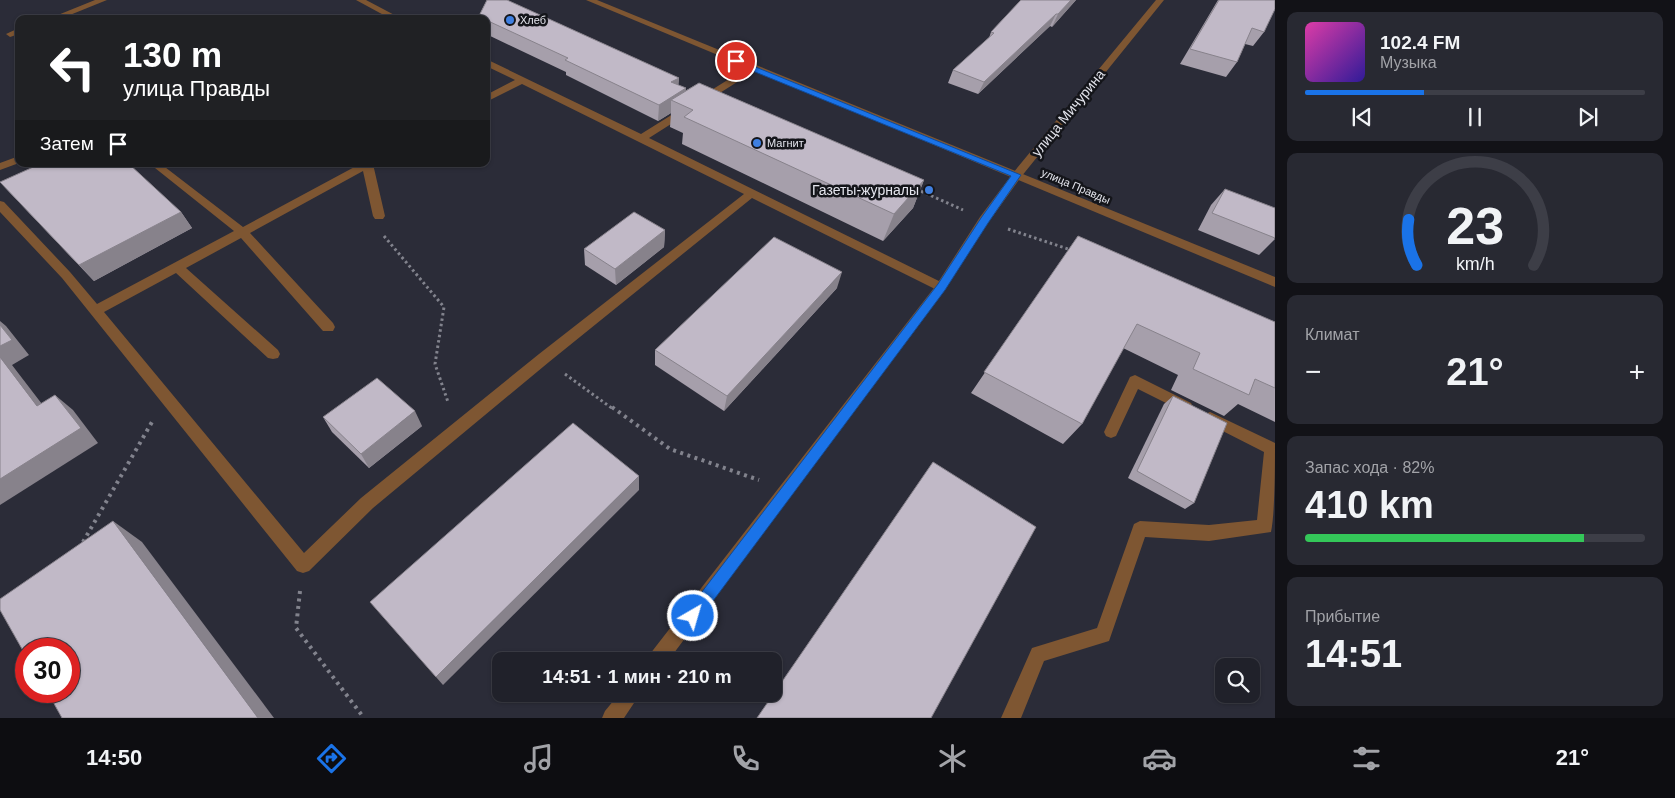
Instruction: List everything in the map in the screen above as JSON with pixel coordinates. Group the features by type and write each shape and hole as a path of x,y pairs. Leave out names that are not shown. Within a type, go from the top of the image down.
{"street":[{"path":"63,15 103,0"},
{"path":"360,0 378,5 392,15"},
{"name":"улица Правды","path":"590,0 1275,282"},
{"name":"улица Мичурина","path":"664,652 941,287 984,220 1017,175 1160,0"},
{"path":"490,64 941,287"},
{"path":"641,139 753,68"},
{"path":"490,98 522,80"},
{"path":"0,167 15,161"},
{"path":"159,167 242,232 328,327"},
{"path":"96,311 361,167"},
{"path":"368,167 379,216"},
{"path":"0,205 66,275 303,566 367,503 544,358 752,193"},
{"path":"177,267 273,354"},
{"path":"1012,718 1038,654 1102,635 1140,529 1209,533 1265,527 1273,470 1272,449 1135,381 1111,432"},
{"path":"612,718 625,702"}],"path":[{"path":"912,186 984,220 1073,251"},
{"path":"379,216 383,235 444,306 435,364 457,429"},
{"path":"544,358 670,449 788,491"},
{"path":"77,546 85,540 166,397"},
{"path":"303,566 296,628 364,718"}],"building":[{"path":"487,0 507,0 679,78 671,82 686,88 659,105 565,60 568,58 490,22 490,15 480,15"},
{"path":"1021,0 1071,0 984,82 953,70 994,33 991,32"},
{"path":"1219,0 1275,0 1275,9 1264,32 1252,28 1237,62 1190,49"},
{"path":"699,83 924,180 894,214 684,117 693,110 671,100"},
{"path":"33,167 132,167 181,212 79,265 0,182"},
{"path":"1225,189 1275,208 1275,238 1212,213"},
{"path":"634,212 665,230 615,269 584,249"},
{"path":"1078,236 1275,322 1275,388 1255,379 1249,395 1193,369 1200,353 1137,324 1082,424 984,372"},
{"path":"774,237 842,272 727,396 655,350"},
{"path":"0,325 12,340 0,346"},
{"path":"0,357 37,406 55,395 81,428 0,479"},
{"path":"377,378 415,411 361,454 323,417"},
{"path":"1173,396 1227,423 1194,503 1137,471"},
{"path":"573,423 639,476 436,677 370,602"},
{"path":"933,462 1036,527 931,718 757,718 768,702 782,702 782,682"},
{"path":"113,521 258,718 62,718 54,703 80,703 80,638 16,638 0,610 0,599"}],"place":[{"name":"Хлеб","path":"510,20"},
{"name":"Магнит","path":"757,143"},
{"name":"Газеты-журналы","path":"929,190"}],"route":[{"path":"693,616 941,287 984,220 1017,175 736,61"}]}
